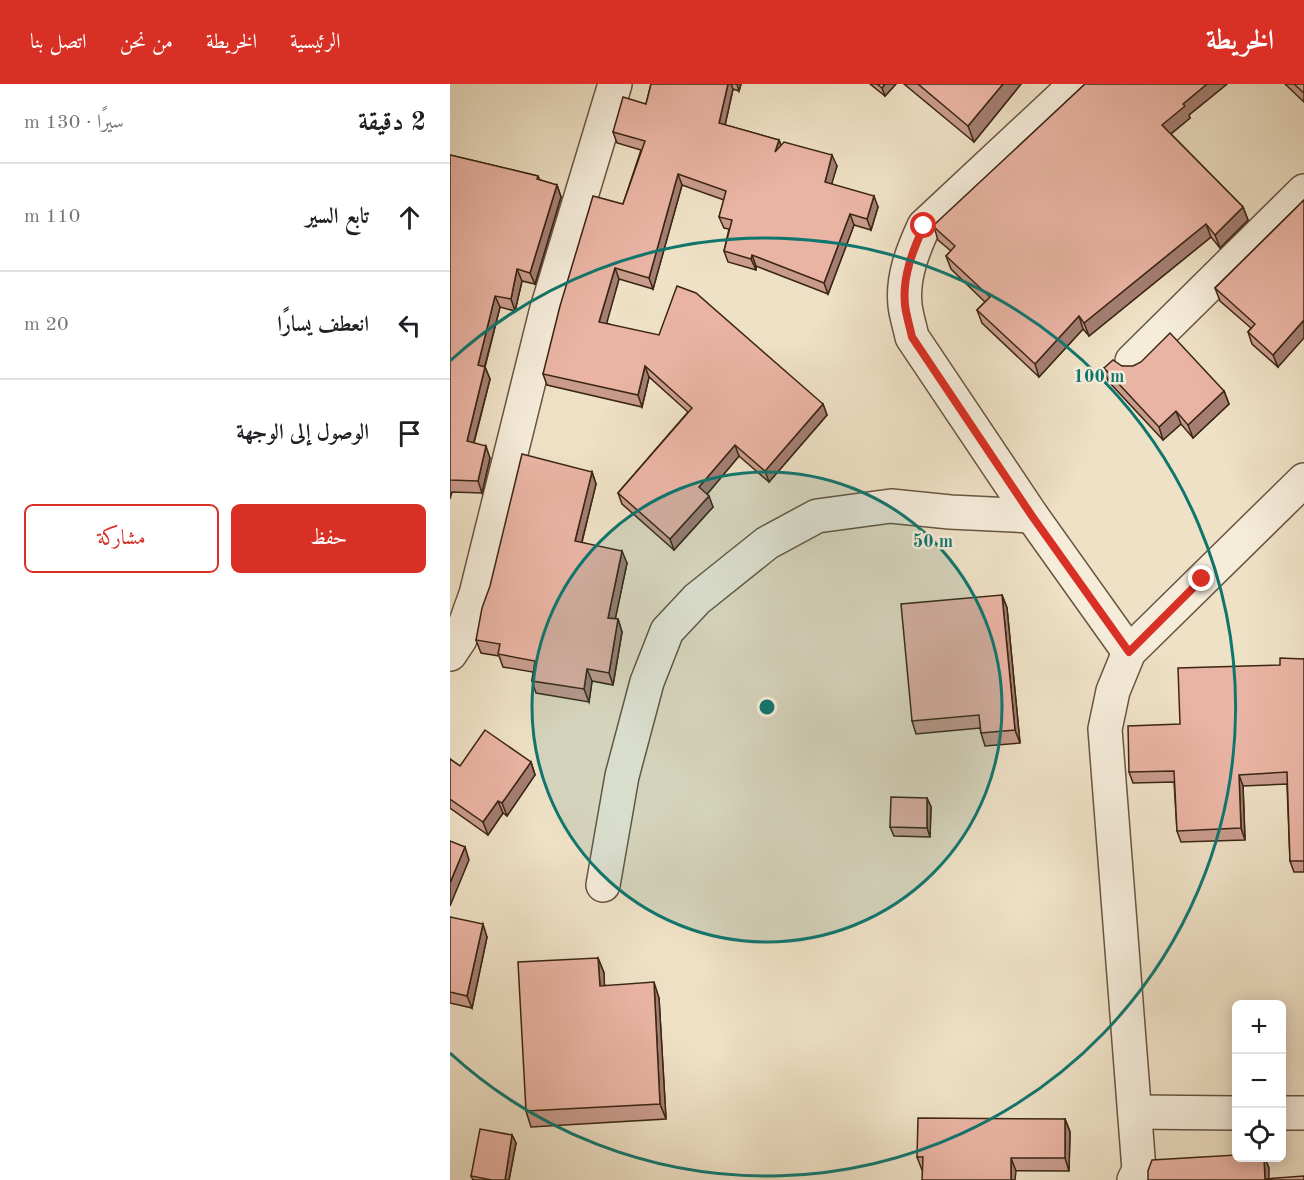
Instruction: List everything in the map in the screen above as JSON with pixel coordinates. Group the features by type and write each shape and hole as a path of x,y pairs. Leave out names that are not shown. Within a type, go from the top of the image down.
{"street":[{"path":"450,654 460,639 476,594 546,312 615,84"},
{"path":"1076,84 924,226 912,251 906,277 904,304 912,337 1032,516 1129,652"},
{"path":"1132,361 1304,191"},
{"path":"1134,1180 1139,1170 1105,729 1113,691 1129,652 1304,480"},
{"path":"603,885 622,776 646,682 667,631 712,586 767,543 817,516 891,506 950,512 1032,516"},
{"path":"1135,1112 1232,1113"}],"building":[{"path":"651,84 728,84 719,123 779,140 775,152 784,142 832,155 825,182 874,196 867,219 850,214 824,283 752,255 751,259 724,251 732,220 719,217 726,191 678,174 649,278 615,268 599,322 659,335 677,286 696,293 823,404 765,471 735,445 699,487 709,496 670,539 618,493 692,408 645,366 638,395 543,374 560,306 593,196 623,204 645,141 613,132 623,97 646,104"},
{"path":"918,84 1003,84 968,126"},
{"path":"1085,84 1207,84 1162,125 1243,207 1215,235 1206,224 1084,323 1079,316 1035,364 977,310 990,297 946,256 955,246 934,227"},
{"path":"1294,84 1304,84 1304,93"},
{"path":"450,155 538,176 537,179 557,185 530,273 517,269 511,299 495,296 478,365 485,367 467,441 486,446 478,481 450,480"},
{"path":"1304,200 1304,320 1273,355 1248,332 1255,324 1215,288"},
{"path":"1170,333 1224,391 1188,425 1176,411 1159,427 1104,368 1113,360 1122,366 1133,366 1141,362"},
{"path":"522,454 592,472 575,541 622,551 608,618 618,619 609,673 587,669 584,689 532,681 535,661 498,654 500,644 476,640 482,608 490,586"},
{"path":"1002,595 1015,730 981,733 979,715 912,721 901,604"},
{"path":"1280,658 1304,659 1304,861 1290,861 1287,772 1239,775 1241,828 1177,831 1174,771 1129,772 1128,726 1180,724 1178,668 1280,665"},
{"path":"485,730 531,762 502,803 498,801 483,822 450,799 450,759 460,766"},
{"path":"891,797 927,798 927,828 890,827"},
{"path":"450,841 465,847 450,883"},
{"path":"450,917 483,924 467,996 450,992"},
{"path":"598,958 600,986 654,982 660,1104 526,1111 518,962"},
{"path":"918,1118 1065,1119 1065,1158 1011,1158 1011,1180 922,1180 923,1157 917,1157"},
{"path":"480,1129 512,1135 505,1180 471,1176"},
{"path":"1232,1155 1232,1162 1264,1162 1265,1179 1304,1176 1304,1180 1148,1180 1152,1160"}],"route":[{"path":"924,226 912,251 906,277 904,304 912,337 1032,516 1129,652 1202,579"}]}
